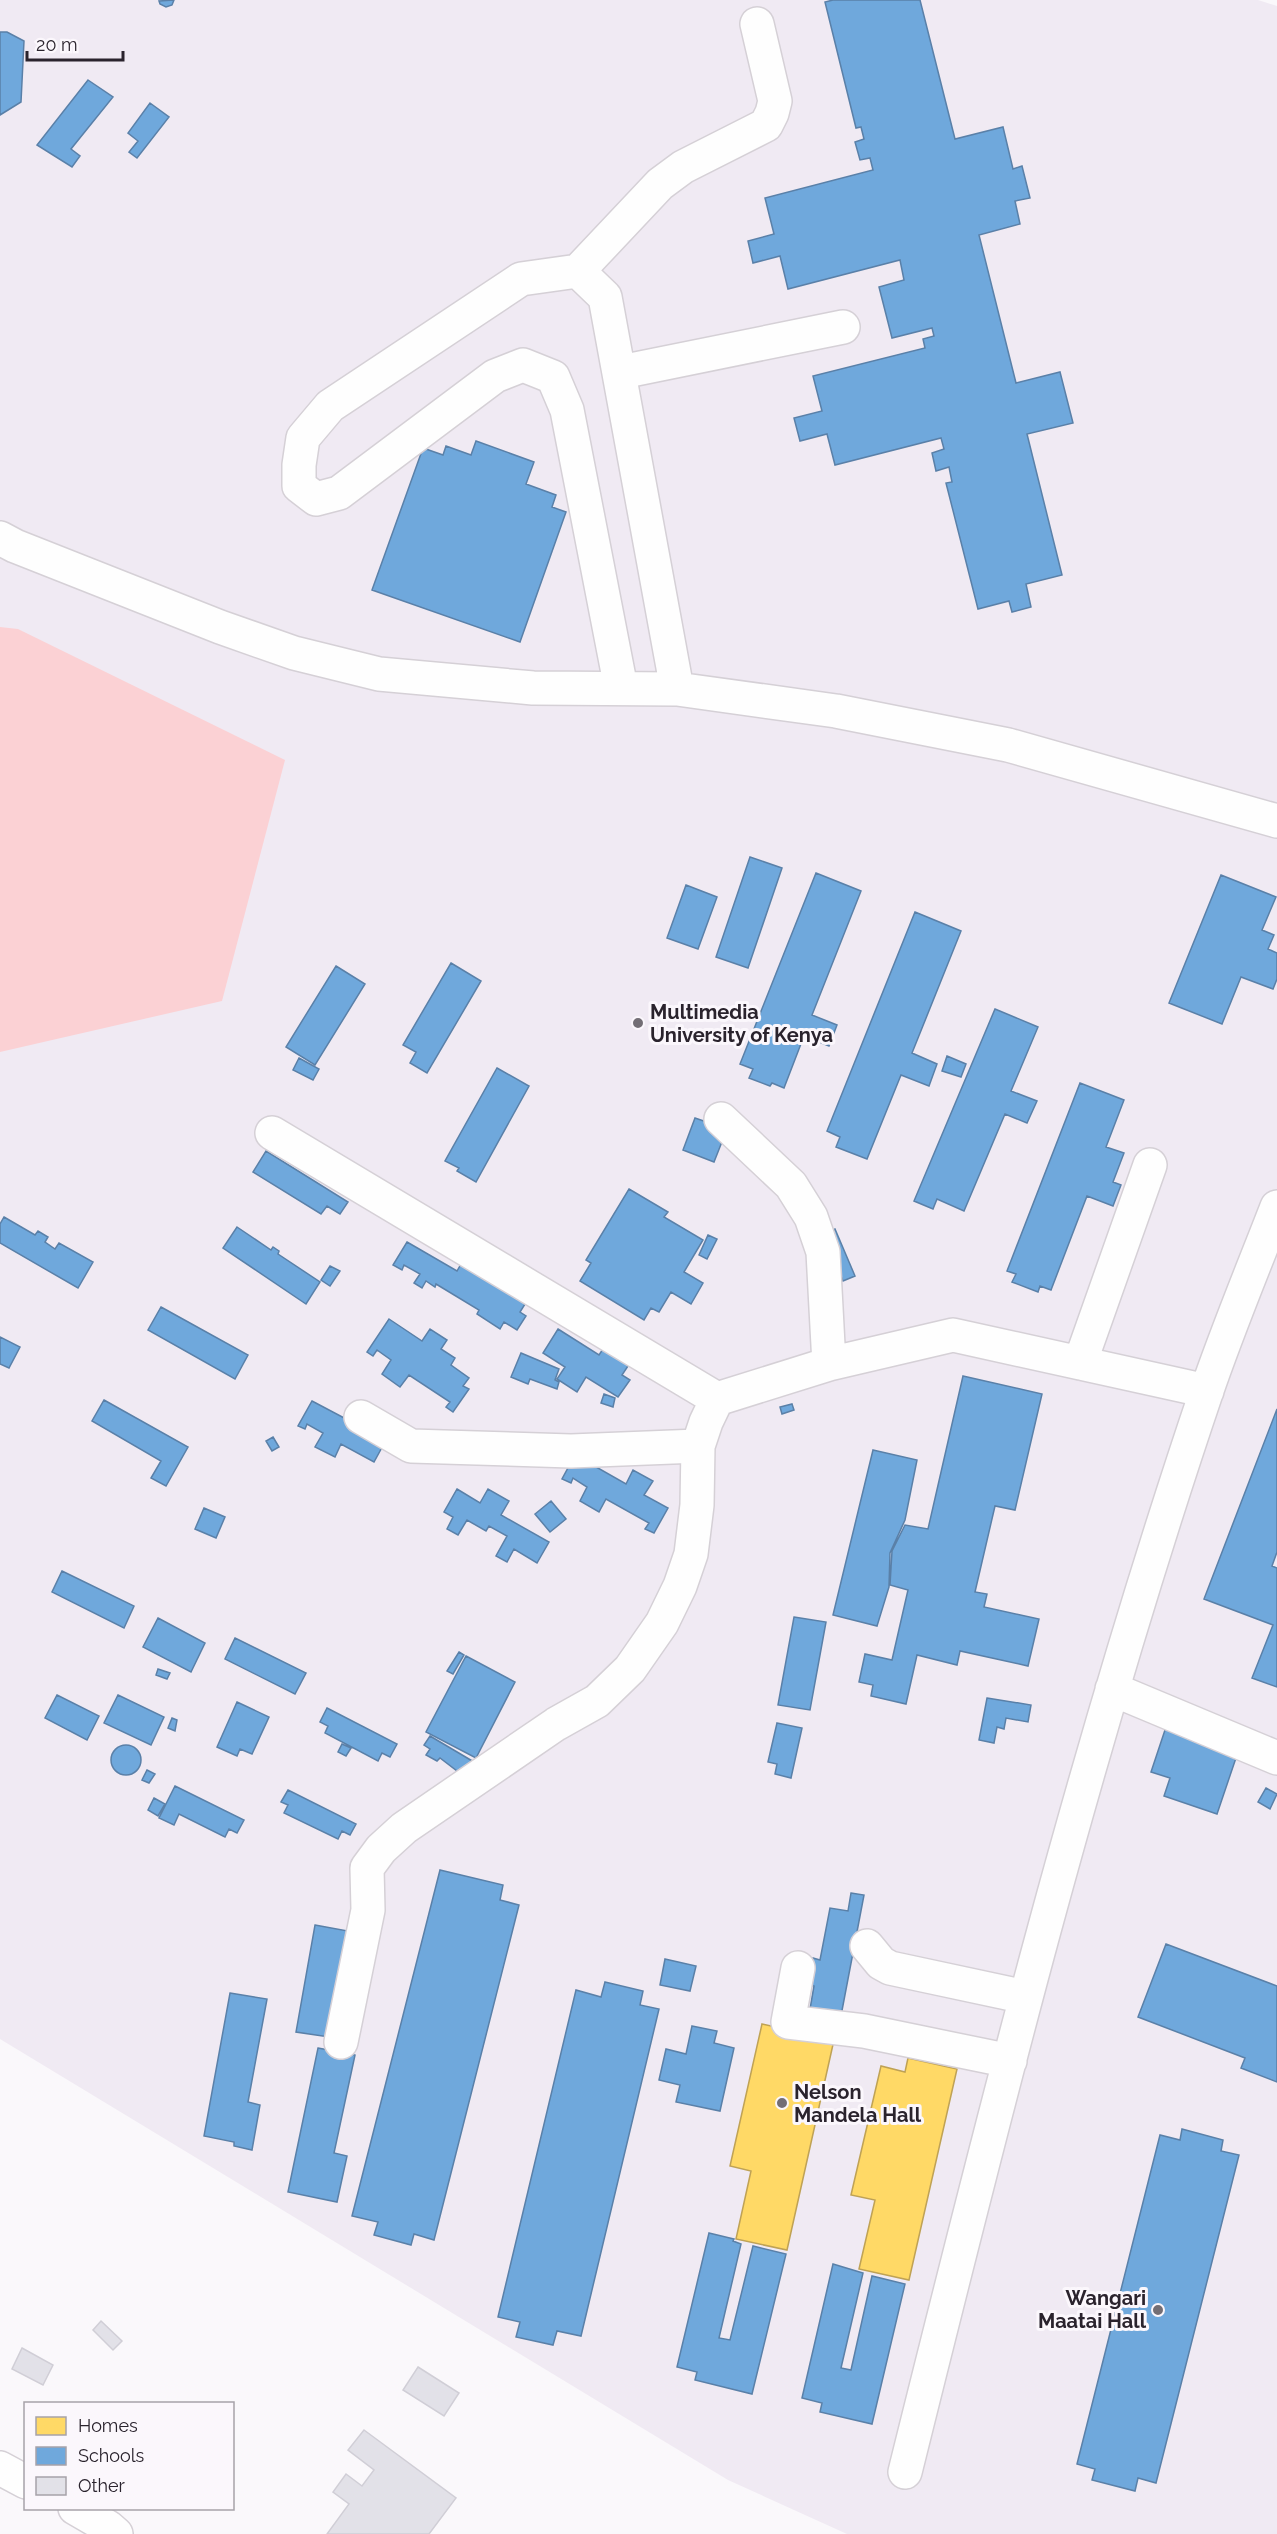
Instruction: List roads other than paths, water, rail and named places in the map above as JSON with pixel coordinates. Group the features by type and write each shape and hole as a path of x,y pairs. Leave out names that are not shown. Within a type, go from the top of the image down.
{"street":[{"path":"621,688 567,410 553,377 524,365 495,376 339,493 316,499 299,486 303,438 330,406 521,279 578,271 660,184 683,167 766,125 775,101 757,24"},
{"path":"578,271 605,297 621,372 677,689"},
{"path":"621,372 843,327"},
{"path":"0,538 220,627 294,653 379,674 533,688 677,689 836,711 1008,745 1277,821"},
{"path":"721,1119 791,1185 811,1217 823,1252 829,1364"},
{"path":"272,1133 717,1400"},
{"path":"1080,1363 1150,1165"},
{"path":"905,2472 1026,1997 1112,1689 1207,1391 1277,1208"},
{"path":"341,2042 368,1910 367,1868 381,1849 404,1828 556,1724 597,1701 630,1670 662,1623 680,1586 691,1554 697,1505 698,1446 717,1400 829,1364 953,1335 1207,1391"},
{"path":"361,1417 411,1446 571,1451 698,1446"},
{"path":"1112,1689 1277,1758"},
{"path":"867,1946 881,1963 890,1968 1026,1997"},
{"path":"798,1968 788,2022 864,2031 1010,2061"},
{"path":"0,2468 24,2481"},
{"path":"78,2510 116,2534"}],"place":[{"name":"Multimedia University of Kenya","path":"638,1023"},
{"name":"Nelson Mandela Hall","path":"782,2103"},
{"name":"Wangari Maatai Hall","path":"1158,2310"}]}
